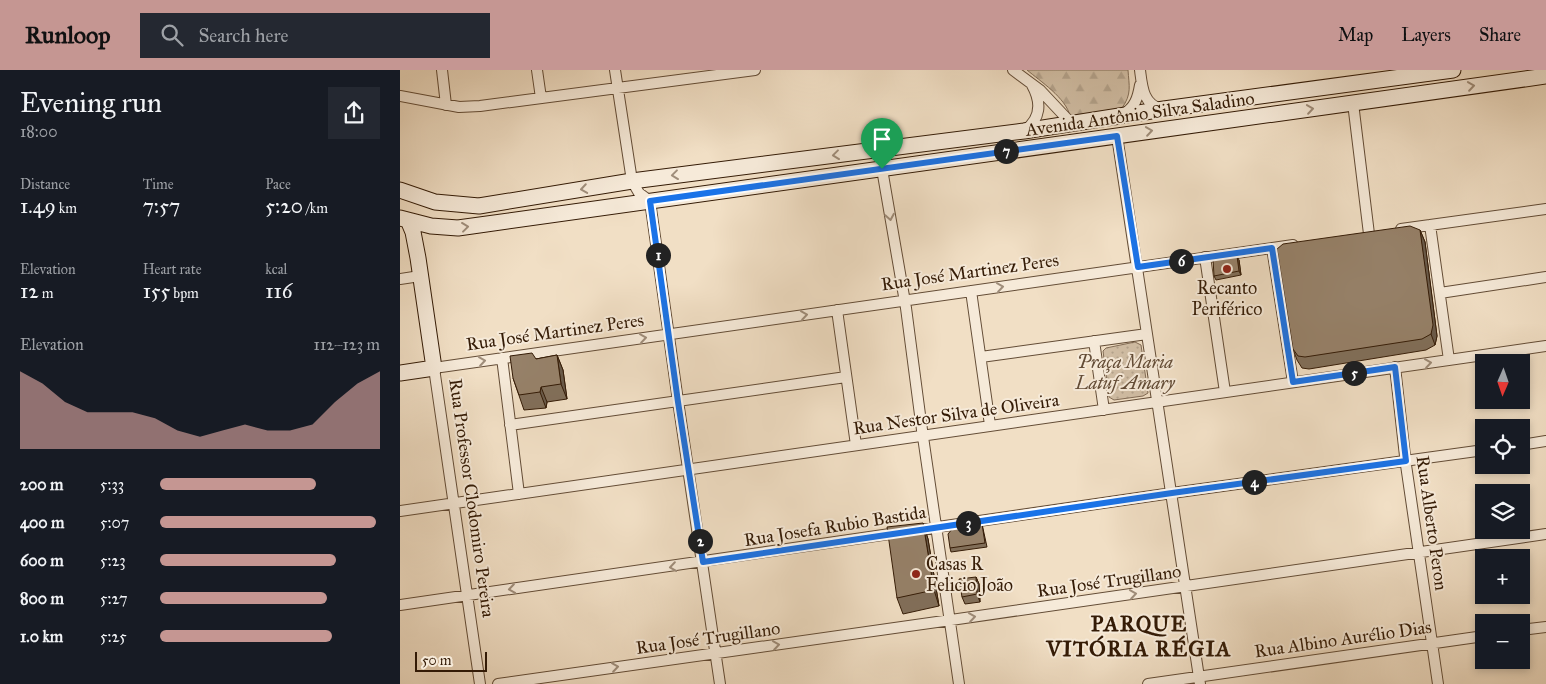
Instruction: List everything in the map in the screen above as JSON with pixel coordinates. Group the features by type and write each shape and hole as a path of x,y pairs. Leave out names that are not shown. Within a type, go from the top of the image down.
{"main road":[{"name":"Avenida Antônio Silva Saladino","path":"978,136 1453,70"},
{"name":"Avenida Antônio Silva Saladino","path":"404,219 431,226 458,228 1546,76"},
{"path":"400,190 435,202 480,206 632,181 978,136"},
{"path":"882,169 886,161 896,154 978,136"},
{"name":"Rua Professor Clodomiro Pereira","path":"404,219 413,232 434,368"},
{"name":"Rua Professor Clodomiro Pereira","path":"418,258 431,226"},
{"name":"Rua José Martinez Peres","path":"400,373 434,368"}],"street":[{"path":"442,70 446,105"},
{"path":"537,70 540,98"},
{"path":"616,70 632,181 639,193 650,201 720,684"},
{"path":"400,96 446,105 480,106 754,70"},
{"path":"1013,70 1054,103 1071,123"},
{"path":"1140,70 1141,82 1149,104 1164,109"},
{"path":"1121,115 1127,112 1136,101 1141,82"},
{"path":"1024,130 1034,122 1039,110 1039,101 1032,84"},
{"path":"1353,103 1374,233 1546,209"},
{"path":"1117,136 1199,680"},
{"path":"882,169 904,300 960,684"},
{"path":"1430,225 1449,360"},
{"name":"Rua José Martinez Peres","path":"434,368 1301,243"},
{"path":"1272,248 1293,382"},
{"path":"1205,257 1225,392"},
{"path":"400,279 420,276"},
{"path":"1440,293 1546,277"},
{"path":"971,291 990,425"},
{"path":"837,310 856,445"},
{"path":"981,357 1147,334"},
{"path":"1094,341 1104,410"},
{"name":"Rua Nestor Silva de Oliveira","path":"400,511 1546,346"},
{"path":"502,358 519,494"},
{"name":"Rua Alberto Peron","path":"1395,367 1406,461 1438,684"},
{"name":"Rua Professor Clodomiro Pereira","path":"434,368 480,684"},
{"path":"510,425 846,377"},
{"path":"1530,443 1546,441"},
{"name":"Rua Josefa Rubio Bastida","path":"400,605 1172,493 1475,451"},
{"name":"Rua José Trugillano","path":"498,684 1546,534"},
{"path":"1530,629 1546,627"},
{"name":"Rua Albino Aurélio Dias","path":"1148,684 1199,680 1475,637"}],"green space":[{"path":"1027,70 1128,70 1129,94 1122,108 1074,117 1070,116 1068,109 1058,96"},
{"name":"Praça Maria Latuf Amary","path":"1135,342 1141,345 1148,393 1143,396 1114,400 1109,397 1103,351 1106,348"}],"building":[{"path":"1410,226 1420,230 1433,325 1431,334 1422,339 1305,357 1298,356 1293,349 1277,249 1283,244"},
{"name":"Recanto Periférico","path":"1237,256 1239,271 1214,276 1213,259"},
{"path":"532,353 536,359 557,355 561,384 541,387 540,392 519,395 513,378 510,356"},
{"name":"Casas R Felicio João","path":"923,523 934,590 897,598 887,527"},
{"path":"982,524 985,543 950,548 948,534 953,528"},
{"path":"976,577 977,594 962,597 959,579"}],"place":[{"name":"Recanto Periférico","path":"1227,269"},
{"name":"Casas R Felicio João","path":"916,574"}],"district":[{"name":"PARQUE VITÓRIA RÉGIA","path":"1139,636"}],"route":[{"path":"1117,136 1138,267 1272,248 1293,382 1395,367 1406,461 1172,493 703,562 650,201 882,169 1117,136"}]}
